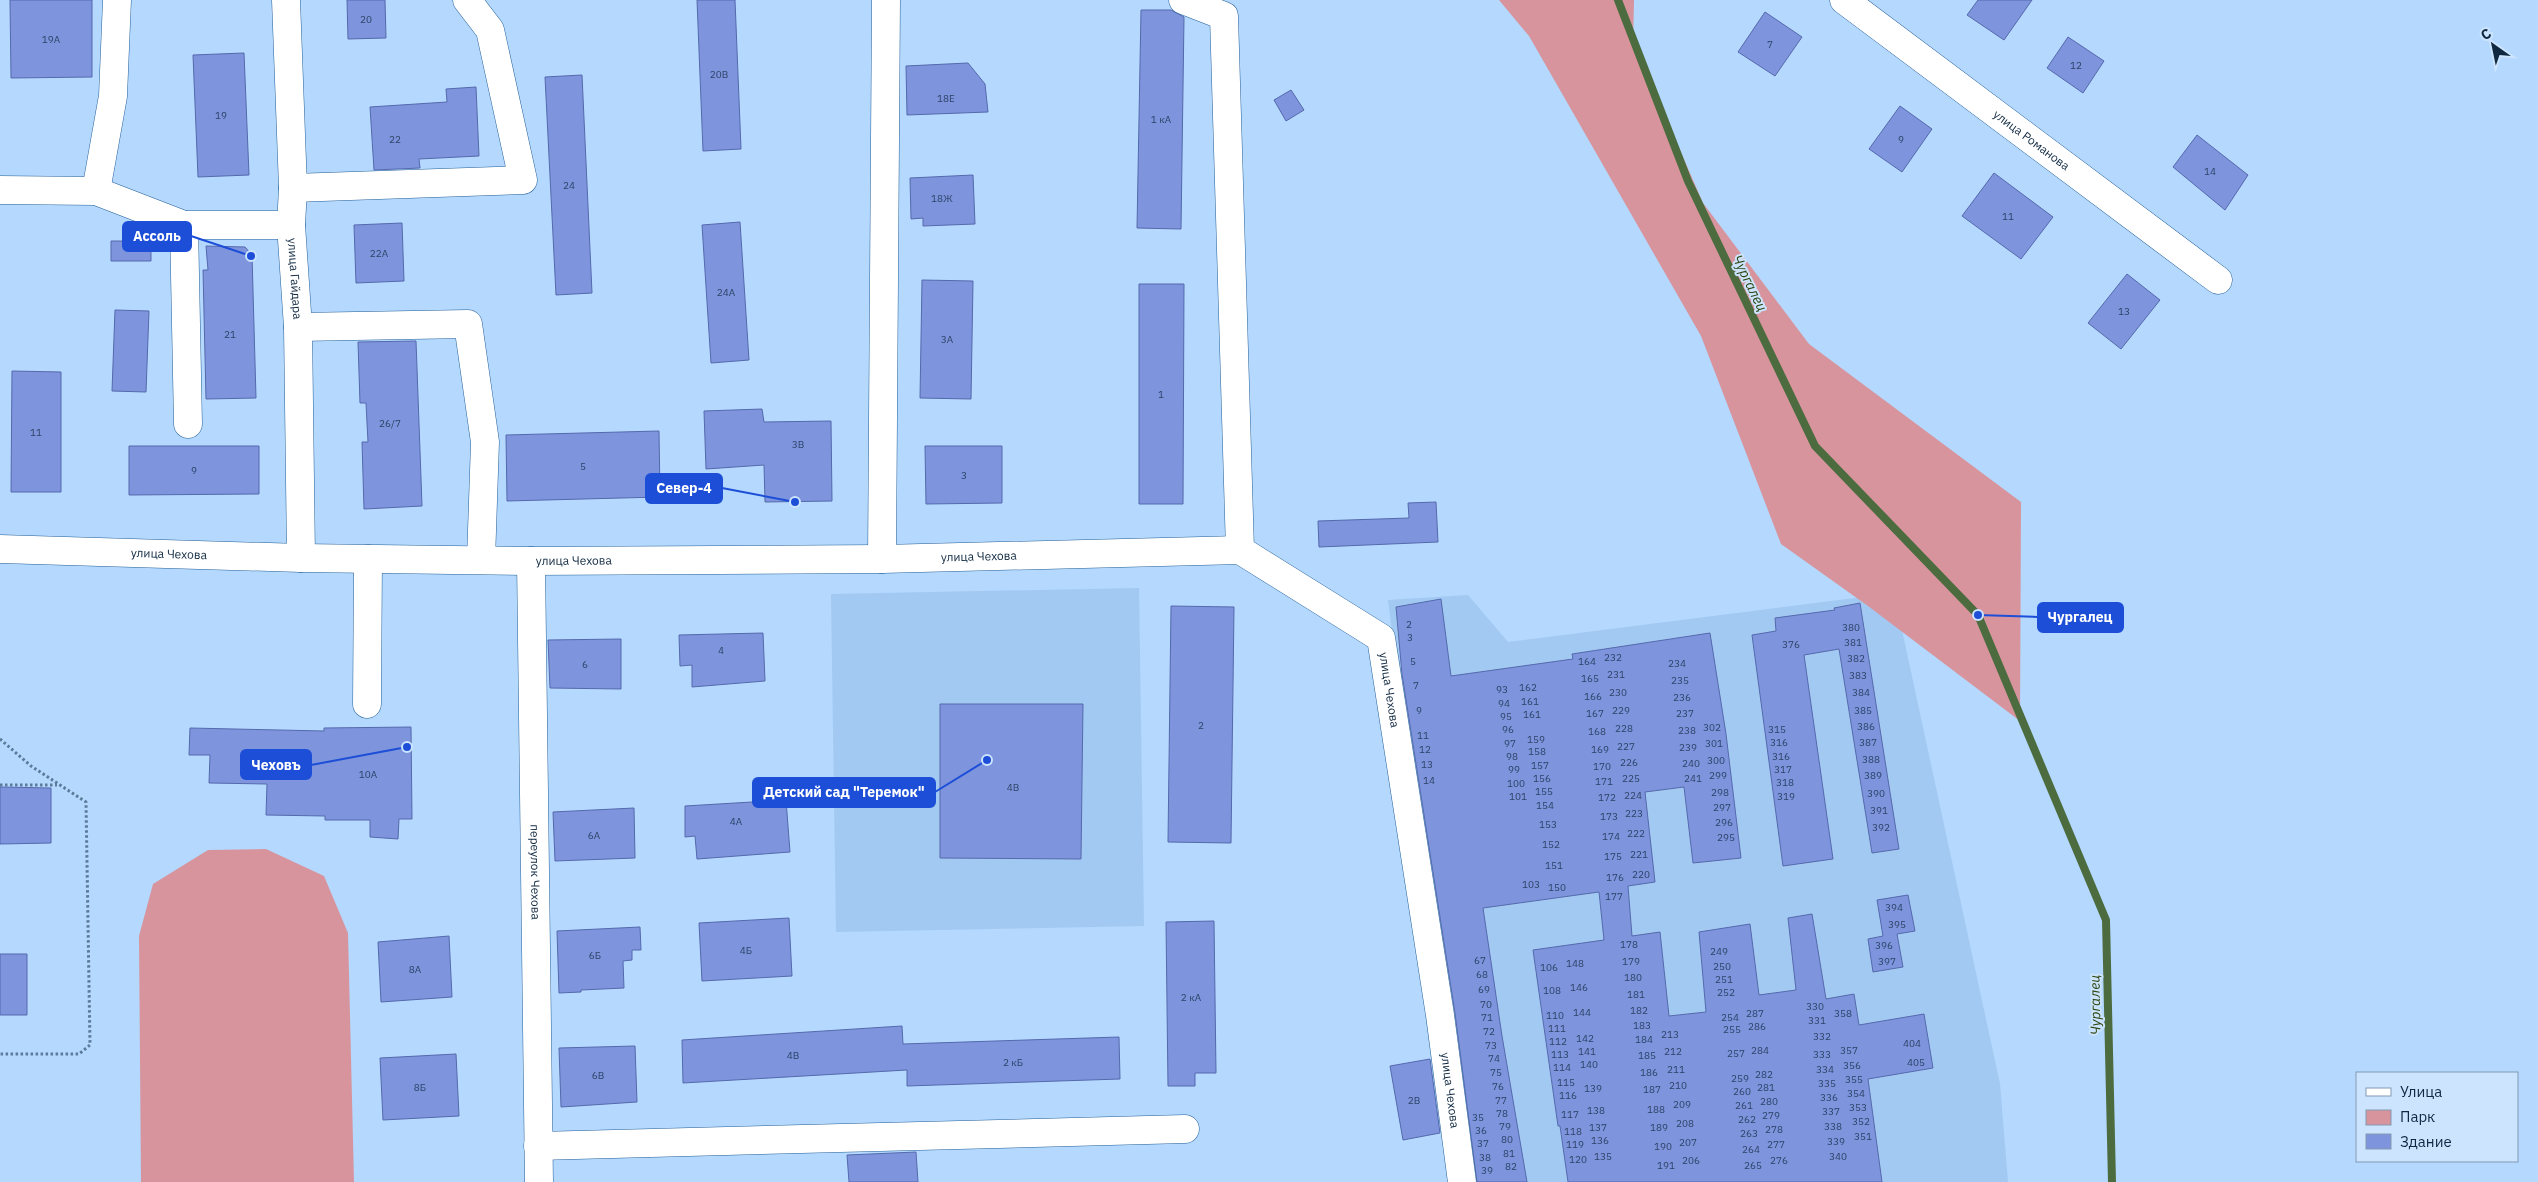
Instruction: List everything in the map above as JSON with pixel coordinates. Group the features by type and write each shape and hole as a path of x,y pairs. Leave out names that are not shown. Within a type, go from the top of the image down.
{"street":[{"path":"96,191 113,96 117,0"},
{"name":"улица Гайдара","path":"286,0 293,188 291,225 298,327 301,558"},
{"path":"293,188 524,180 490,30 467,0"},
{"path":"882,559 886,0"},
{"path":"1183,0 1224,16 1240,550"},
{"name":"улица Романова","path":"1844,0 2218,280"},
{"path":"0,190 96,191 184,224 291,225"},
{"path":"184,224 188,424"},
{"path":"298,327 468,324 485,442 482,560"},
{"name":"улица Чехова","path":"0,549 301,558 531,561 882,559 1240,550 1381,638 1440,1015 1462,1182"},
{"path":"367,704 368,559"},
{"name":"переулок Чехова","path":"531,561 539,1182"},
{"path":"538,1146 1185,1129"}],"path":[{"path":"0,739 31,766 86,802 90,1045 79,1054 0,1054"},
{"path":"0,785 58,785"}],"shaded area":[{"path":"1139,588 1144,926 836,932 831,594"},
{"path":"1894,593 2000,1084 2008,1182 1463,1182 1388,600 1468,595 1508,642"}],"green space":[{"path":"1499,0 1634,0 1633,42 1703,203 1809,344 2021,502 2020,721 1868,606 1781,544 1701,336 1529,36"},
{"path":"266,849 324,876 348,933 354,1182 141,1182 139,936 153,884 208,850"}],"building":[{"path":"10,0 92,0 92,77 11,78"},
{"path":"347,0 385,0 386,38 348,39"},
{"path":"697,0 735,0 741,149 703,151"},
{"path":"1978,0 2032,0 2004,40 1967,15"},
{"path":"1141,10 1171,10 1184,17 1181,229 1137,228"},
{"path":"1765,12 1802,37 1775,76 1738,52"},
{"path":"2068,37 2104,61 2083,93 2047,68"},
{"path":"244,53 249,175 198,177 193,55"},
{"path":"968,63 985,84 988,112 907,115 906,66"},
{"path":"582,75 592,293 556,295 545,77"},
{"path":"476,87 479,156 419,159 420,168 374,170 370,107 447,102 446,89"},
{"path":"1291,90 1304,110 1286,121 1274,100"},
{"path":"1900,106 1932,129 1902,172 1869,149"},
{"path":"2197,135 2248,175 2225,210 2173,167"},
{"path":"1994,173 2053,217 2021,259 1962,216"},
{"path":"973,175 975,224 923,226 923,218 911,219 910,178"},
{"path":"740,222 749,360 711,363 702,225"},
{"path":"402,223 404,281 356,283 354,225"},
{"path":"111,241 151,241 151,261 111,261"},
{"path":"206,246 245,247 252,255 256,398 206,399 203,270 208,270"},
{"path":"2127,274 2160,300 2121,349 2088,323"},
{"path":"922,280 973,281 971,399 920,398"},
{"path":"1139,284 1184,284 1183,504 1139,504"},
{"path":"115,310 149,311 146,392 112,391"},
{"path":"416,341 422,506 364,509 362,442 368,442 366,403 360,403 358,342"},
{"path":"12,371 61,372 61,492 11,492"},
{"path":"762,409 764,422 831,421 832,501 765,502 764,465 706,469 704,411"},
{"path":"659,431 660,497 507,501 506,435"},
{"path":"129,446 259,446 259,494 129,495"},
{"path":"925,446 1002,446 1002,503 926,504"},
{"path":"1436,502 1438,542 1319,547 1318,521 1409,518 1408,503"},
{"path":"1441,599 1451,676 1573,659 1572,654 1710,633 1726,734 1741,858 1693,863 1684,787 1645,792 1655,882 1628,886 1632,936 1660,932 1669,1016 1706,1012 1699,932 1750,924 1759,995 1796,990 1788,918 1812,914 1826,999 1854,994 1859,1025 1924,1014 1933,1068 1868,1079 1882,1182 1568,1182 1560,1126 1558,1126 1533,950 1604,940 1599,892 1483,908 1502,1036 1527,1182 1477,1182 1455,1013 1402,674 1396,607"},
{"path":"1860,603 1899,849 1872,853 1839,649 1804,655 1833,859 1783,866 1752,635 1776,631 1775,618 1835,610 1834,608"},
{"path":"1171,606 1234,607 1231,843 1168,842"},
{"path":"763,633 765,681 692,687 692,665 680,666 679,635"},
{"path":"621,639 621,689 550,688 548,640"},
{"path":"940,704 1083,704 1081,859 940,858"},
{"path":"411,727 412,819 399,819 398,839 370,837 370,820 325,820 325,816 266,815 267,784 209,783 210,755 189,755 190,728 324,731 324,728"},
{"path":"0,787 51,788 51,843 0,844"},
{"path":"786,800 790,852 697,859 695,836 685,837 685,806"},
{"path":"634,808 635,858 555,861 553,812"},
{"path":"1908,895 1915,931 1897,934 1903,967 1873,972 1868,939 1883,936 1877,900"},
{"path":"789,918 792,976 702,981 699,923"},
{"path":"1214,921 1216,1073 1195,1073 1195,1086 1168,1086 1166,922"},
{"path":"640,927 641,950 632,950 632,960 623,961 624,988 559,993 557,931"},
{"path":"449,936 452,997 381,1002 378,942"},
{"path":"0,954 27,954 27,1015 0,1015"},
{"path":"902,1026 903,1044 1119,1037 1120,1079 907,1086 907,1070 683,1083 682,1040"},
{"path":"635,1046 637,1102 561,1107 559,1048"},
{"path":"456,1054 459,1116 383,1120 380,1058"},
{"path":"1430,1059 1440,1133 1403,1140 1390,1066"},
{"path":"916,1152 918,1182 849,1182 847,1155"}],"waterway":[{"name":"Чургалец","path":"1618,0 1688,181 1815,446 1978,615 2106,920 2112,1182"}],"place":[{"name":"Ассоль","path":"251,256"},
{"name":"Север-4","path":"795,502"},
{"name":"Чургалец","path":"1978,615"},
{"name":"Чеховъ","path":"407,747"},
{"name":"Детский сад \"Теремок\"","path":"987,760"}]}
